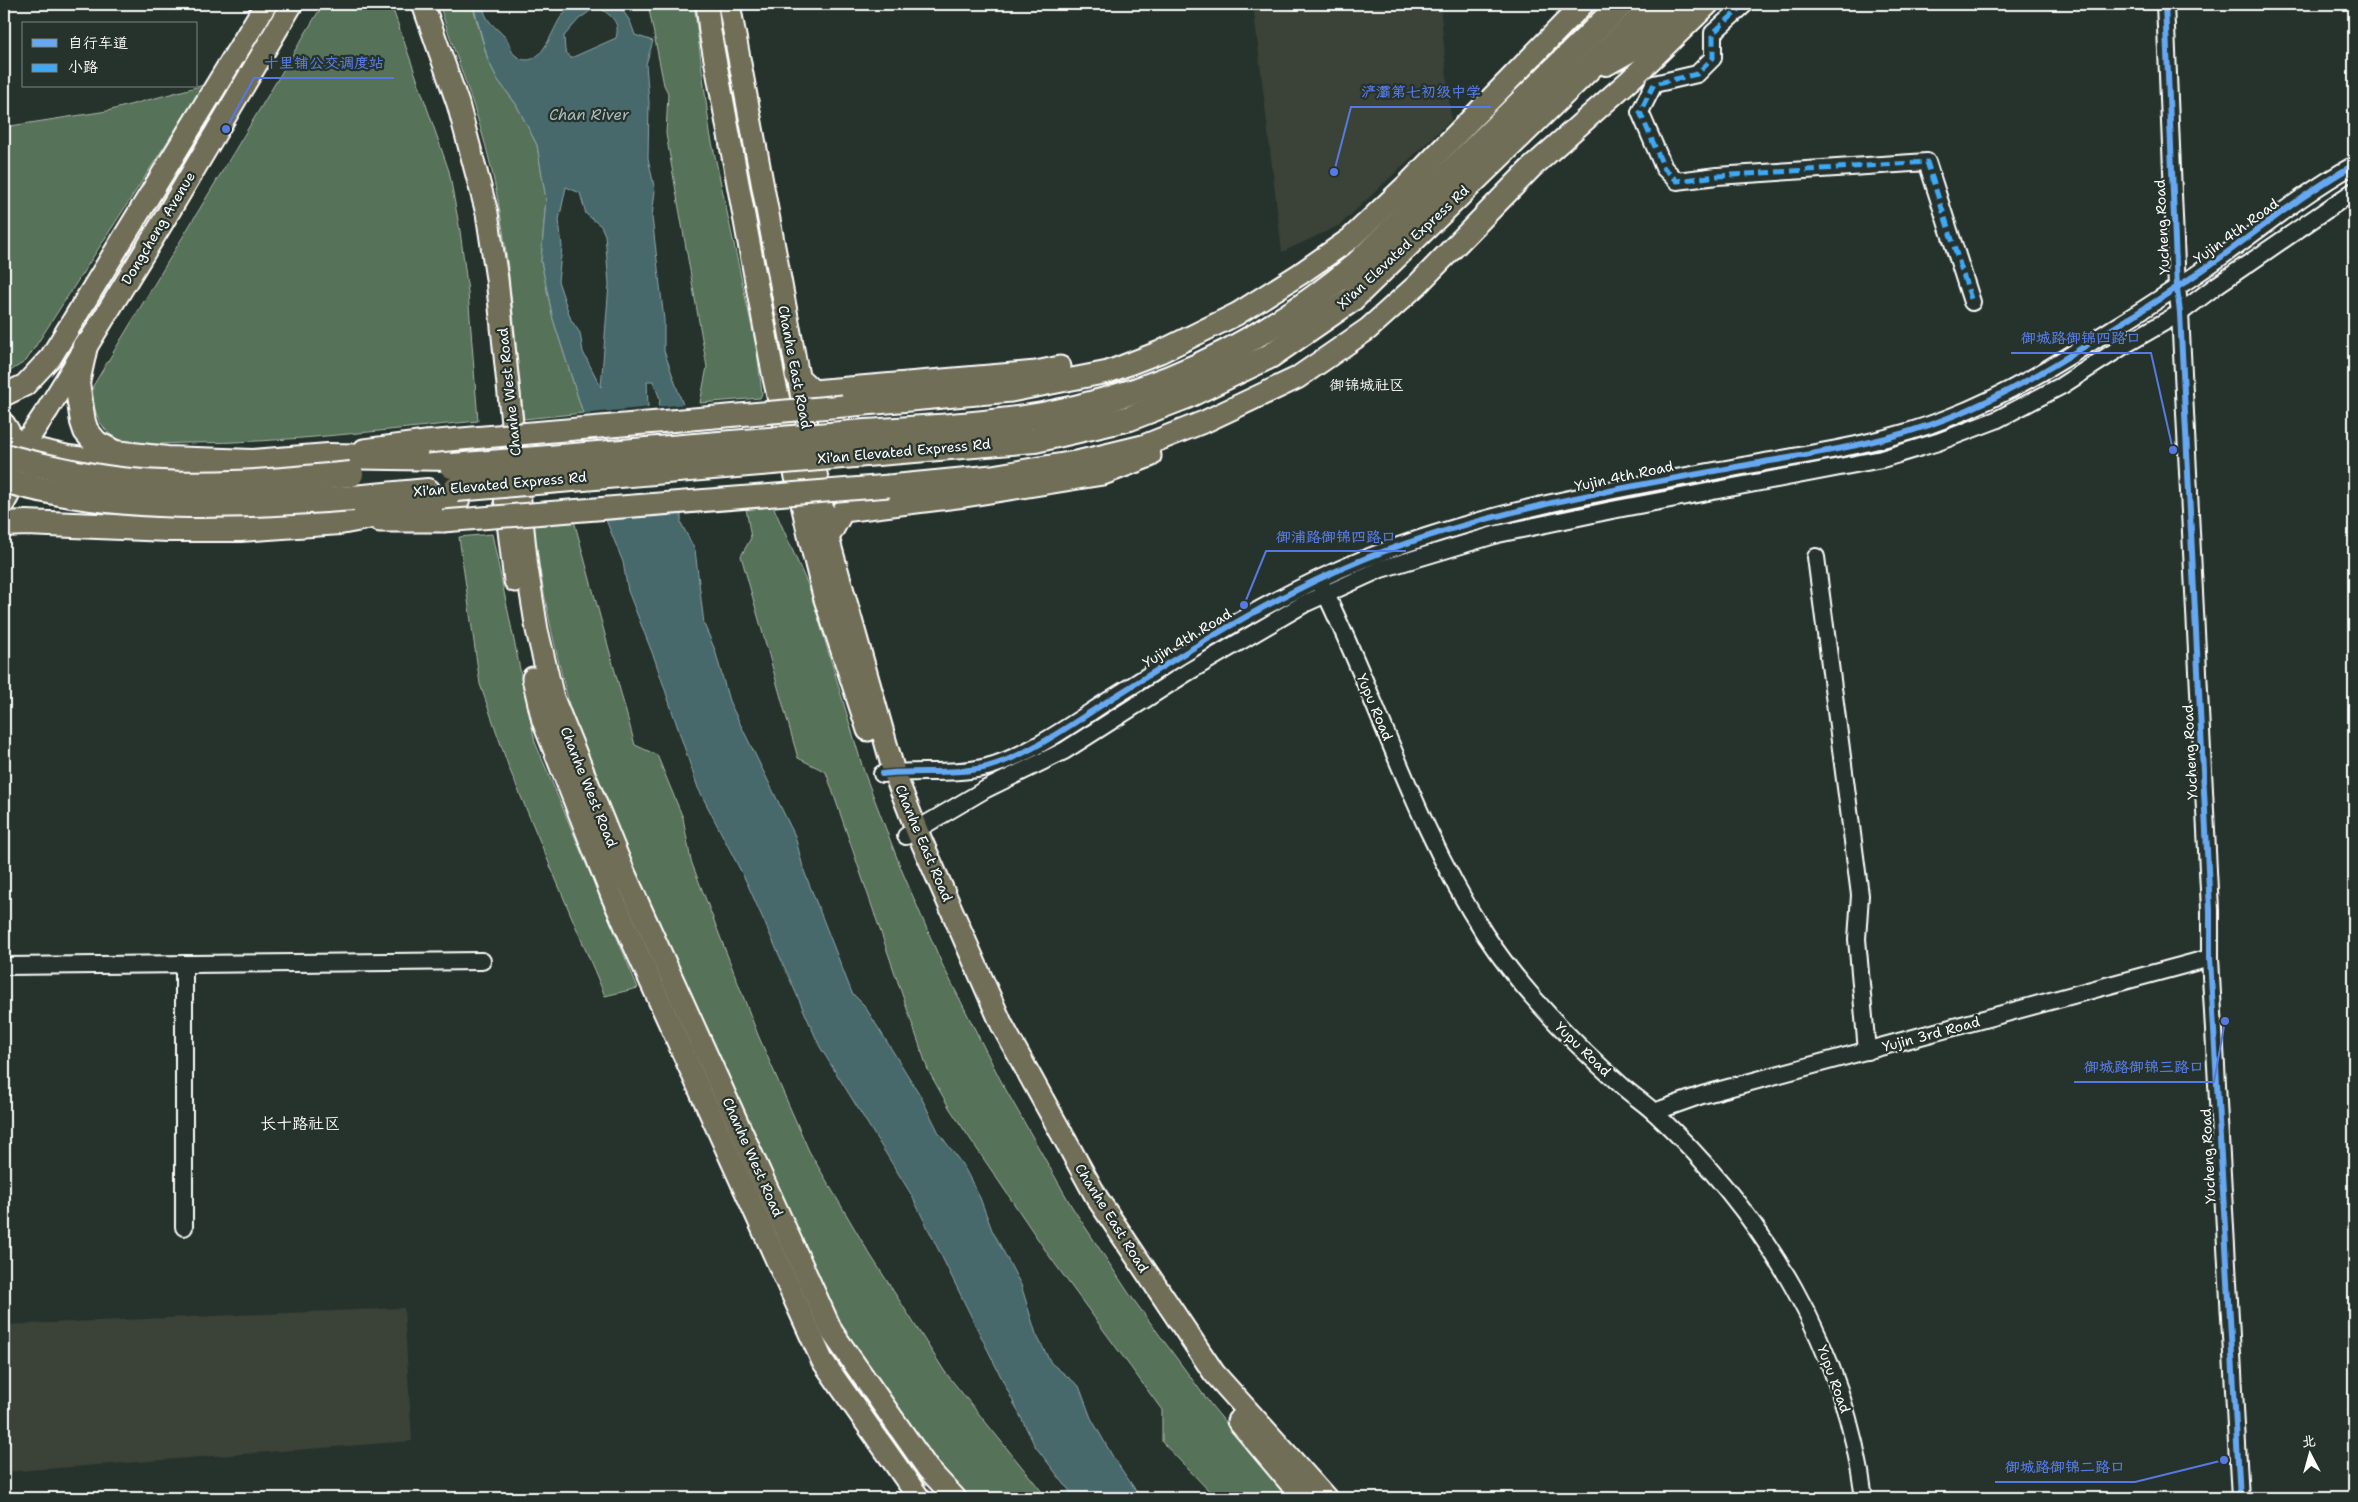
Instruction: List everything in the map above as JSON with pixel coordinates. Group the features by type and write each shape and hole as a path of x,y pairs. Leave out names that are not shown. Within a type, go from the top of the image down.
{"highway":[{"name":"Xi'an Elevated Express Rd","path":"4,480 82,497 163,506 218,506 457,494 547,480 866,443 1071,409 1115,397 1192,369 1241,345 1312,300 1357,264 1621,4"},
{"name":"Xi'an Elevated Express Rd","path":"9,451 72,472 156,483 257,482 351,474 452,462 561,456 866,443 1036,440 1130,418 1187,396 1270,356 1351,300 1655,4"},
{"path":"1575,82 1647,40 1682,4"},
{"path":"85,346 78,374 78,402 86,431 96,443 115,454 131,456 252,462"},
{"path":"9,451 148,467 190,468 328,456 452,462"},
{"path":"4,524 204,530 340,522 457,494"}],"main road":[{"name":"Dongcheng Avenue","path":"4,394 25,385 52,357 266,4"},
{"name":"Dongcheng Avenue","path":"9,451 30,436 161,225 292,4"},
{"name":"Chanhe West Road","path":"410,4 450,119 476,226 510,551 524,637 543,721 612,896 822,1360 919,1498"},
{"name":"Chanhe West Road","path":"423,4 461,112 487,213 497,279 530,588 537,630 553,698 623,870 832,1332 928,1469 956,1498"},
{"name":"Chanhe East Road","path":"707,4 710,32 772,368 824,596 888,773 989,1028 1084,1200 1203,1379 1303,1498"},
{"name":"Chanhe East Road","path":"729,4 796,375 828,538 888,773"},
{"path":"328,456 390,445 1011,391 1108,372 1160,352 1237,314 1300,274 1350,239 1411,181 1583,4"},
{"path":"340,522 443,521 889,486 992,476 1081,461 1143,446 1219,415 1297,378 1368,329 1417,286 1531,168 1630,80 1708,4"},
{"path":"1451,138 1575,49"},
{"path":"796,375 812,391 1036,372 1131,354 1237,314"},
{"path":"828,538 843,511 965,496 1103,474 1187,442 1219,415"},
{"path":"4,424 9,451 16,453 12,487 4,503"},
{"name":"Chanhe East Road","path":"912,833 1002,1025 1096,1198 1214,1373 1326,1498"}],"street":[{"path":"1745,4 1713,33 1713,58 1697,74 1654,84 1640,112 1664,168 1678,181 1717,176 1927,162 1972,302"},
{"name":"Yucheng Road","path":"2165,4 2177,288 2180,313 2210,910 2210,958 2240,1498"},
{"name":"Yujin 4th Road","path":"912,833 986,789 1064,751 1322,586 1412,541 1499,514 1861,444 1946,419 2027,382 2177,288 2322,184 2354,165"},
{"name":"Yujin 4th Road","path":"888,773 972,769 1002,762 1043,741 1235,623 1284,596 1498,534 1612,510 1882,459 1938,442 1996,420 2061,386 2128,343 2180,313 2216,285 2354,191"},
{"path":"1816,557 1860,895 1857,939 1867,1051"},
{"name":"Yupu Road","path":"1322,586 1427,827 1447,869 1484,933 1532,996 1561,1028 1625,1089 1654,1112 1719,1178 1766,1240 1808,1314 1826,1355 1846,1410 1858,1459 1864,1498"},
{"name":"Yujin 3rd Road","path":"1654,1112 1702,1095 2210,958"},
{"path":"4,966 482,961"},
{"path":"184,964 184,1227"}],"shaded area":[{"path":"1253,4 1440,4 1451,120 1340,225 1282,252"},
{"path":"404,1308 412,1441 4,1472 4,1325"}],"green space":[{"path":"323,4 391,4 449,171 460,231 468,292 478,421 261,441 154,444 120,440 107,431 98,418 93,402 93,386"},
{"path":"439,4 472,4 488,60 498,80 516,104 537,145 546,199 541,261 553,319 583,413 524,419 503,229 491,167 480,125"},
{"path":"648,4 694,4 710,133 757,351 762,394 760,398 700,403 707,367 666,134 668,93 664,85"},
{"path":"204,85 26,361 4,375 4,127 107,111"},
{"path":"770,499 810,590 864,772 902,871 942,964 1002,1083 1072,1207 1130,1295 1211,1405 1288,1498 1216,1498 1162,1442 1162,1410 1050,1257 950,1109 928,1070 826,772 798,758 741,556 751,538 745,502"},
{"path":"573,517 635,745 657,755 683,818 691,861 758,1035 809,1151 866,1248 945,1372 1047,1498 966,1498 935,1464 829,1326 577,735 546,606 534,526 543,520"},
{"path":"492,534 535,742 638,988 605,996 509,768 480,684 459,537"}],"water":[{"name":"Chan River","path":"473,4 483,4 485,15 506,38 513,53 524,60 538,55 549,40 561,17 576,4 618,4 630,21 635,35 653,41 646,64 649,102 648,158 655,191 652,217 664,320 664,351 683,405 681,523 695,550 704,624 715,650 729,701 795,836 804,871 852,993 864,1005 920,1095 939,1133 964,1167 980,1198 992,1230 1021,1285 1036,1334 1051,1363 1079,1386 1091,1418 1113,1457 1141,1498 1075,1498 1035,1446 911,1194 820,1047 747,883 698,788 655,660 628,591 623,562 604,515 583,413 553,319 541,261 546,199 537,145 516,104 498,80 488,60","holes":["597,6 610,15 615,22 617,27 616,38 571,58 565,51 564,36 579,19","566,187 580,193 586,214 601,226 605,235 609,284 601,387 583,352 580,333 571,320 558,281 562,247 559,220","647,381 653,381 660,399 654,432 649,432"]}],"pier":[{"path":"686,404 689,438 684,507 602,515 595,494 580,414 651,407 652,429 656,407"}],"marked path":[{"path":"1745,4 1713,33 1713,58 1697,74 1654,84 1640,112 1664,168 1677,181 1717,176 1927,162 1972,302"}],"cycle path":[{"path":"2165,4 2177,288 2180,313 2210,910 2210,958 2240,1498"},
{"path":"882,774 962,771 987,767 1005,761 1057,734 1240,620 1332,573 1408,543 1497,516 1588,495 1867,443 1921,428 1970,409 2032,378 2140,312 2221,257 2303,197 2354,165"}],"place":[{"name":"十里铺公交调度站","path":"226,129"},
{"name":"浐灞第七初级中学","path":"1334,172"},
{"name":"御城路御锦四路口","path":"2173,450"},
{"name":"御浦路御锦四路口","path":"1244,605"},
{"name":"御城路御锦三路口","path":"2225,1021"},
{"name":"御城路御锦二路口","path":"2224,1460"}],"district":[{"name":"御锦城社区","path":"1367,385"},
{"name":"长十路社区","path":"300,1123"}]}
